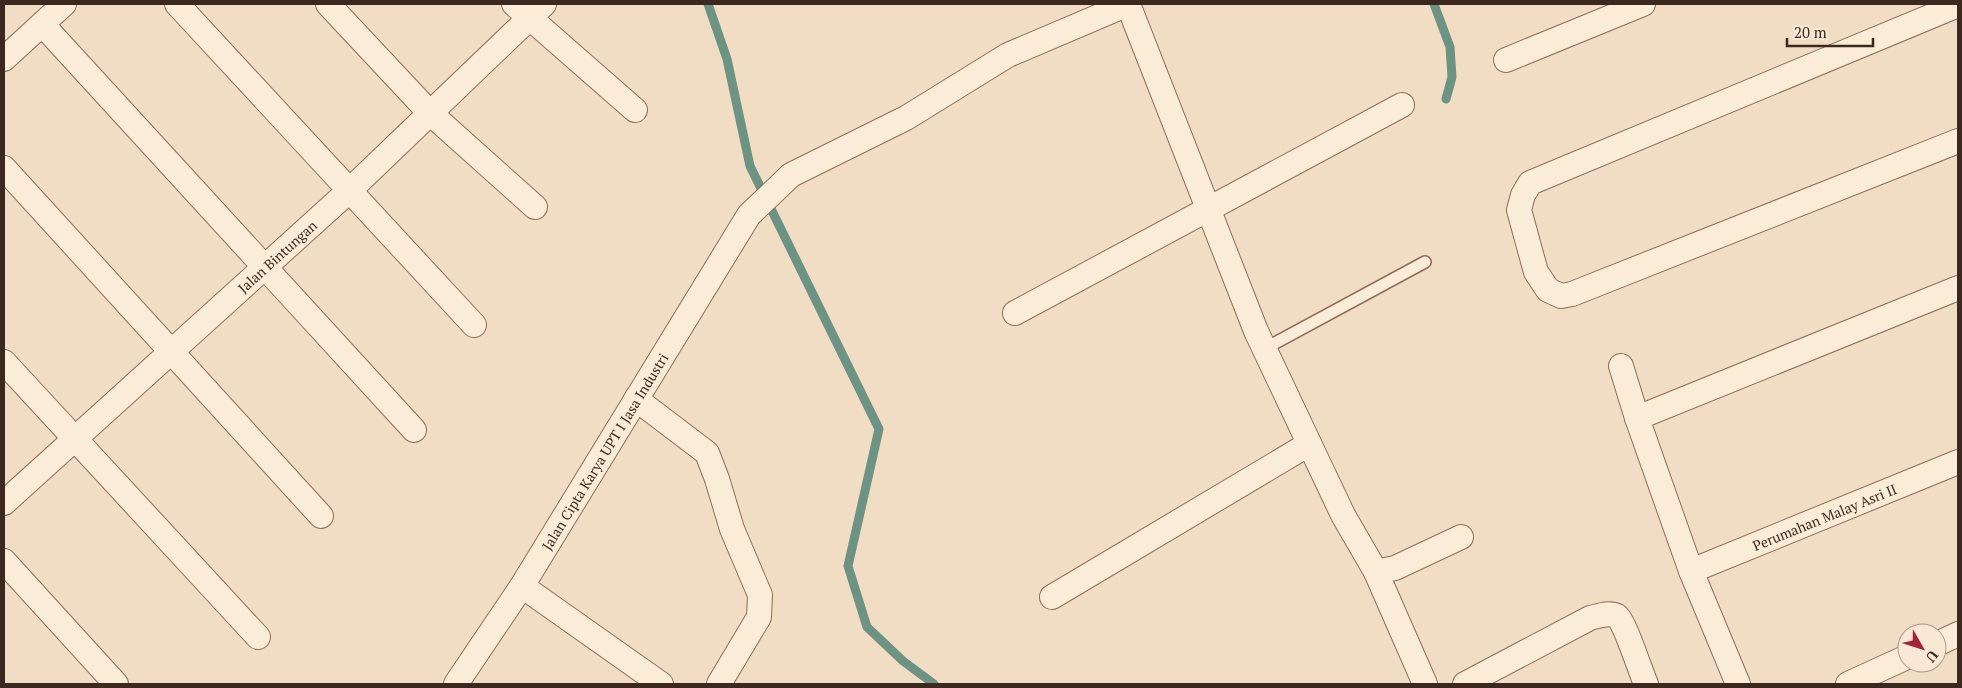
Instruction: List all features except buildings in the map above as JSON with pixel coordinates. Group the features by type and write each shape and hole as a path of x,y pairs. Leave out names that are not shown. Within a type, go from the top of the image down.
{"street":[{"path":"178,4 474,325"},
{"path":"328,4 430,113 535,207"},
{"path":"1128,4 1207,210 1264,348 1342,515 1376,572 1424,684"},
{"name":"Jalan Cipta Karya UPT I Jasa Industri","path":"456,684 522,586 749,215 791,175 906,118 1008,55 1128,4"},
{"path":"1506,60 1643,4"},
{"path":"4,58 61,5"},
{"path":"1958,5 1530,183 1523,195 1519,210 1536,272 1548,290 1561,296 1572,294 1958,141"},
{"path":"529,9 635,110"},
{"name":"Jalan Bintungan","path":"4,502 350,190 430,113 529,9"},
{"path":"42,24 414,430"},
{"path":"1015,312 1402,105"},
{"path":"4,168 321,516"},
{"path":"1637,418 1958,288"},
{"path":"4,362 258,637"},
{"path":"1621,366 1637,418 1691,571 1738,684"},
{"path":"636,399 706,453 717,480 732,529 760,595 759,617 719,684"},
{"path":"1052,597 1309,444"},
{"name":"Perumahan Malay Asri II","path":"1691,571 1958,462"},
{"path":"1376,572 1395,568 1461,538"},
{"path":"4,561 116,684"},
{"path":"522,586 661,684"},
{"path":"1465,684 1590,618 1611,614 1618,617 1624,623 1634,656 1646,684"},
{"path":"1848,684 1897,662"}],"lane":[{"path":"1264,348 1425,262"}],"waterway":[{"path":"708,4 727,59 750,166 879,429 848,566 867,627 903,661 934,684"},
{"path":"1434,4 1450,47 1452,77 1446,99"}]}
